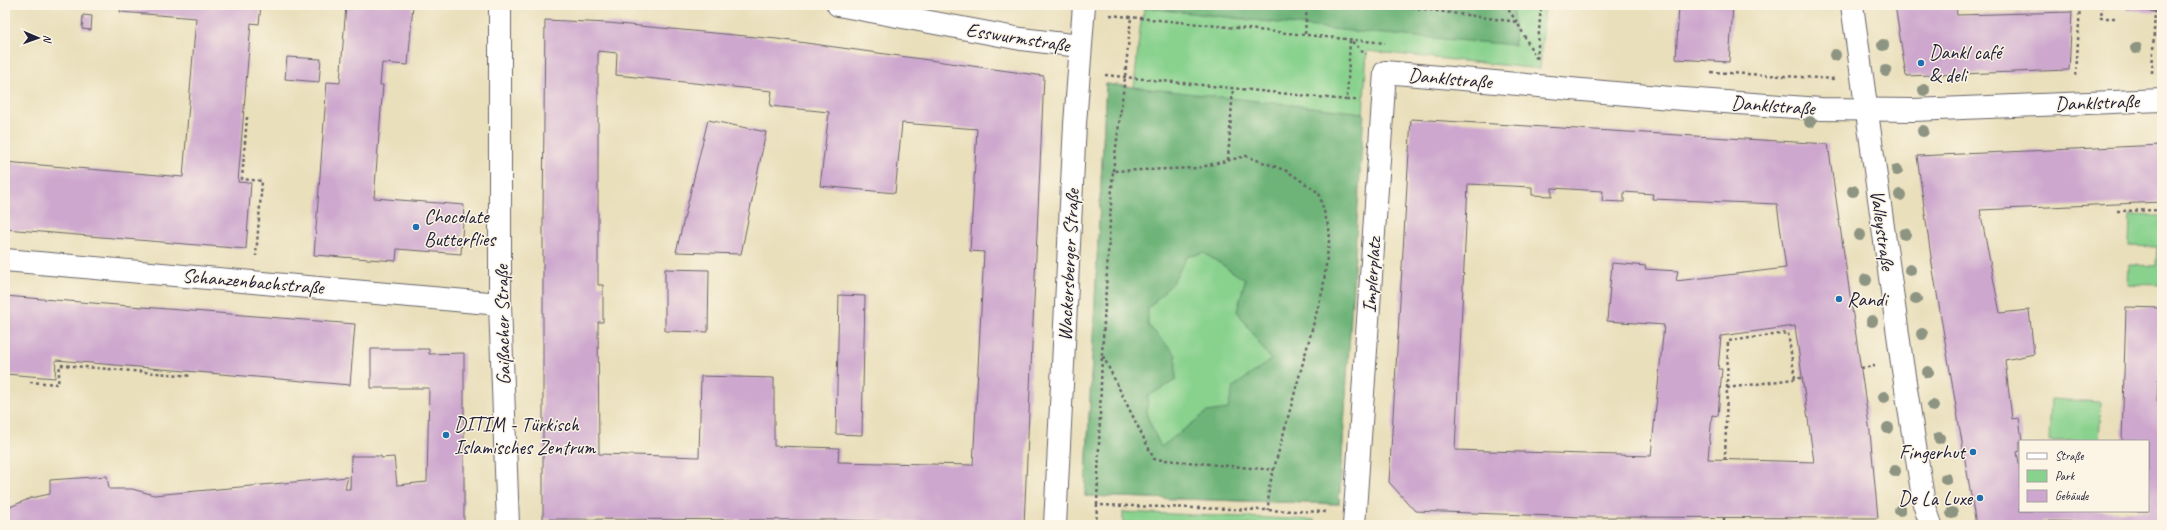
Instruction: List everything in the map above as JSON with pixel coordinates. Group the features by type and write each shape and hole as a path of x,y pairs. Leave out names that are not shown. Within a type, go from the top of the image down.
{"street":[{"name":"Gaißacher Straße","path":"500,5 500,304 508,525"},
{"name":"Esswurmstraße","path":"838,5 1021,39 1080,46"},
{"name":"Valleystraße","path":"1852,5 1902,363 1924,504 1930,525"},
{"name":"Wackersberger Straße","path":"1055,525 1078,72 1084,9"},
{"name":"Danklstraße","path":"1385,72 1670,98 1821,109 1913,110 2156,100"},
{"name":"Implerplatz","path":"1354,525 1385,72"},
{"name":"Schanzenbachstraße","path":"5,260 500,304"}],"path":[{"path":"1305,34 1307,5"},
{"path":"1394,5 1517,22"},
{"path":"1505,5 1517,22 1537,60 1541,5"},
{"path":"2075,103 2080,5"},
{"path":"2102,5 2101,18 2117,18"},
{"path":"1084,9 1130,17 1375,42"},
{"path":"2155,11 2156,100"},
{"path":"1096,525 1102,355 1114,171 1125,77 1130,17"},
{"path":"1350,40 1385,72"},
{"path":"1078,72 1348,100 1350,40"},
{"path":"1228,160 1233,88"},
{"path":"247,117 242,178 262,181 254,281"},
{"path":"1114,171 1197,168 1246,156 1287,171 1319,193 1330,233 1323,289 1269,487 1268,510"},
{"path":"2116,211 2162,210"},
{"path":"1725,460 1728,341 1788,333 1795,379"},
{"path":"1102,355 1154,459 1274,470"},
{"path":"30,382 58,384 60,365 192,376"},
{"path":"1727,388 1801,378"},
{"path":"1097,505 1327,512 1334,515"},
{"path":"1724,518 1724,524"}],"green space":[{"path":"1145,5 1545,5 1540,69 1367,51 1339,504 1085,496 1106,84 1134,87 1140,28"},
{"path":"1145,5 1513,5 1515,45 1359,32 1145,8"},
{"path":"1106,84 1364,113 1339,504 1085,496","holes":["1204,253 1245,280 1237,311 1271,360 1233,387 1228,409 1207,412 1161,447 1147,416 1148,396 1176,380 1176,355 1148,325 1148,309 1173,282 1187,257"]},
{"path":"2130,215 2162,216 2162,285 2128,284 2129,265 2156,266 2157,247 2129,246"},
{"path":"2051,399 2101,402 2099,440 2049,440"},
{"path":"1123,512 1315,520 1314,525 1123,525"}],"building":[{"path":"121,5 261,5 259,24 251,23 238,182 251,183 246,249 5,229 5,162 183,177 196,18 120,12"},
{"path":"346,5 413,5 408,65 382,63 380,85 383,85 374,198 464,205 461,254 397,249 396,261 314,255 327,82 340,83"},
{"path":"1679,5 1733,5 1729,62 1676,59"},
{"path":"1895,5 1956,5 1957,15 2072,12 2069,70 1906,76"},
{"path":"2127,5 2162,5 2162,12 2127,10"},
{"path":"83,15 92,16 91,30 82,29"},
{"path":"545,20 608,23 777,39 1044,76 1024,525 836,520 543,519 543,214","holes":["598,51 617,53 616,75 772,91 770,106 829,112 820,186 895,193 902,123 977,129 970,251 984,252 973,465 838,462 839,448 774,446 774,378 701,376 699,457 599,454 598,322 603,322 603,285 598,285"]},
{"path":"287,57 321,59 319,82 285,79"},
{"path":"1411,119 1828,144 1870,432 1878,518 1583,517 1415,511 1389,482","holes":["1468,184 1532,187 1532,195 1552,196 1552,188 1603,191 1602,201 1624,202 1624,192 1653,194 1652,199 1777,204 1786,268 1676,281 1678,271 1645,269 1646,266 1612,263 1607,321 1664,325 1651,456 1455,450","1795,326 1814,462 1708,459 1712,415 1718,416 1722,369 1718,369 1721,336"]},
{"path":"708,120 766,132 741,254 676,252"},
{"path":"2162,145 2162,202 1980,210 2000,313 2029,310 2034,354 2005,360 2012,419 2019,418 2022,440 2019,440 2019,451 2017,452 2019,463 2019,512 2149,512 2149,440 2122,440 2126,307 2162,308 2162,380 2158,380 2157,402 2162,403 2162,523 2042,521 2041,525 1976,525 1932,264 1917,156"},
{"path":"665,269 709,270 708,332 665,331"},
{"path":"839,295 865,296 862,435 836,434"},
{"path":"5,296 355,324 350,385 56,360 55,378 5,374"},
{"path":"371,349 429,349 429,354 464,353 464,525 5,525 5,507 10,507 31,498 50,494 50,480 107,476 109,489 132,489 154,495 348,477 345,489 350,489 351,456 381,456 381,458 394,457 397,485 427,482 429,388 371,388"}],"place":[{"name":"Dankl café & deli","path":"1921,63"},
{"name":"Chocolate Butterflies","path":"416,227"},
{"name":"Randi","path":"1839,299"},
{"name":"DITIM - Türkisch Islamisches Zentrum","path":"446,435"},
{"name":"Fingerhut","path":"1973,452"},
{"name":"De La Luxe","path":"1980,498"}]}
